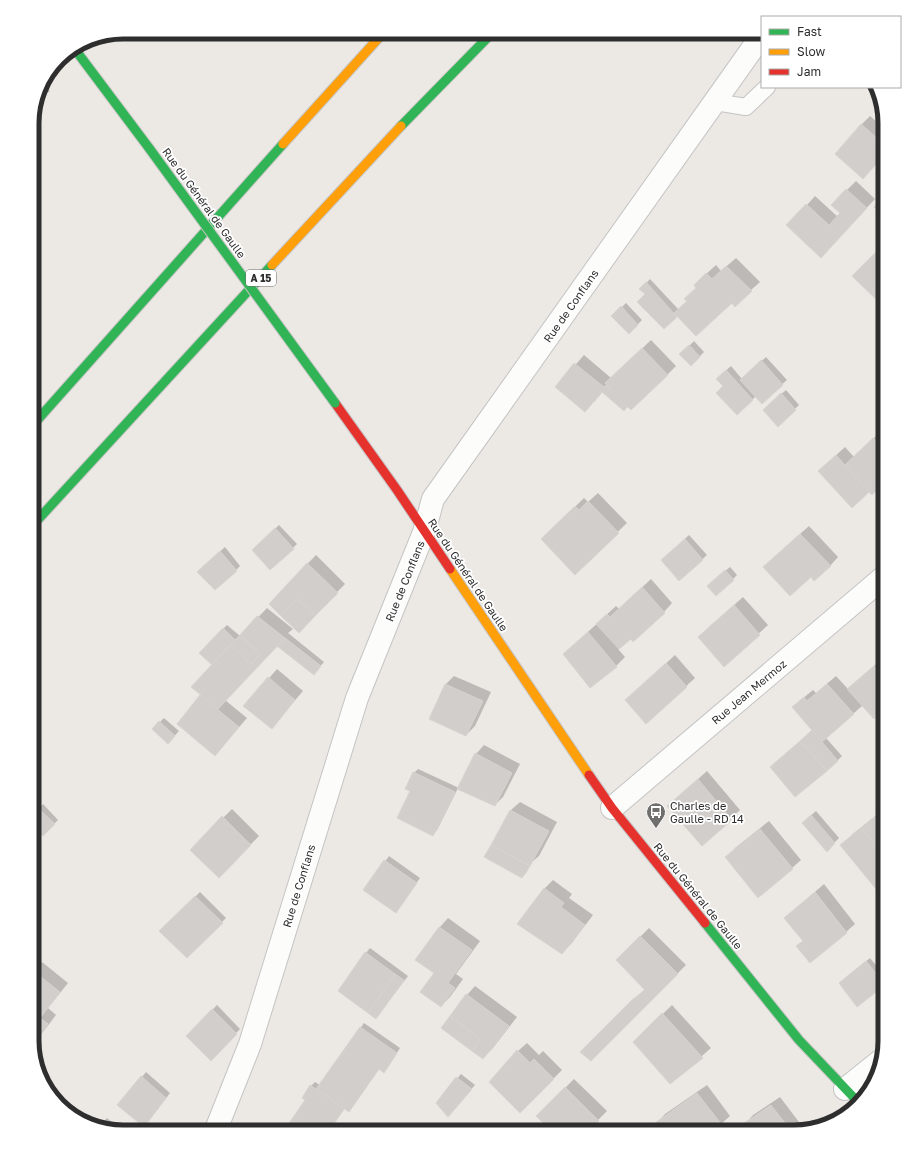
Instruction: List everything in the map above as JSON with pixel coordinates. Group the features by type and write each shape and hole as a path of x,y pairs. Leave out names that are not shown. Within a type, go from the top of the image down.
{"main road":[{"path":"39,418 378,39"},
{"name":"A 15","path":"39,518 393,134 486,39"},
{"name":"Rue du Général de Gaulle","path":"77,52 149,148 369,450 612,808 799,1040 851,1096"}],"street":[{"name":"Rue de Conflans","path":"218,1125 250,1044 357,698 424,532 433,499 759,39"},
{"name":"Rue Jean Mermoz","path":"612,808 878,582"},
{"path":"851,1096 874,1069"}],"lane":[{"path":"715,102 746,107 766,88"}],"building":[{"path":"861,124 878,139 878,162 863,179 835,154"},
{"path":"846,189 867,208 821,258 786,225 806,204 829,225 840,213 831,205"},
{"path":"878,203 878,211 874,207"},
{"path":"878,250 878,301 852,276"},
{"path":"726,266 752,291 735,307 732,303 696,336 674,313 687,301 684,299 696,288 694,285 706,273 712,279"},
{"path":"646,282 677,317 664,329 637,302 645,294 639,289"},
{"path":"621,306 638,325 629,334 611,316"},
{"path":"689,345 700,357 691,366 679,354"},
{"path":"642,348 668,375 631,410 605,383"},
{"path":"761,360 783,385 762,404 740,380"},
{"path":"574,363 604,387 606,385 627,407 624,411 602,392 585,412 555,387"},
{"path":"726,370 753,400 737,415 716,393 723,386 716,379"},
{"path":"781,393 796,410 778,427 763,410"},
{"path":"873,438 878,443 878,489 872,495 845,465"},
{"path":"836,455 869,492 852,508 818,471"},
{"path":"588,501 619,533 575,575 541,539 575,506 579,510"},
{"path":"275,528 294,549 270,570 252,550"},
{"path":"800,534 831,566 814,581 811,577 790,596 763,567"},
{"path":"685,539 703,560 679,581 661,560"},
{"path":"220,551 237,571 215,590 197,572"},
{"path":"307,563 338,593 316,615 297,599 280,615 269,604"},
{"path":"725,570 734,580 716,596 707,586"},
{"path":"642,587 665,613 633,642 631,639 619,649 596,624 607,614 610,617"},
{"path":"297,599 316,615 299,633 280,615"},
{"path":"734,605 760,635 724,667 698,637"},
{"path":"257,616 285,638 218,709 191,687 230,645 251,664 260,654 240,635"},
{"path":"223,628 235,640 212,665 199,653"},
{"path":"588,632 617,667 590,688 563,654"},
{"path":"240,635 260,654 251,664 230,645"},
{"path":"285,638 321,666 314,675 277,646"},
{"path":"666,663 687,687 646,724 625,700"},
{"path":"874,666 876,669 878,667 878,716 874,719 847,689"},
{"path":"268,677 295,700 272,729 243,706"},
{"path":"445,684 483,701 466,736 429,719"},
{"path":"827,684 854,714 822,742 792,707 804,697 807,701"},
{"path":"200,695 239,727 215,756 177,724"},
{"path":"159,721 175,736 168,744 152,729"},
{"path":"812,730 838,761 827,771 800,741"},
{"path":"800,741 827,771 795,797 770,767"},
{"path":"475,753 512,773 495,806 457,789"},
{"path":"413,772 455,792 433,836 397,818 410,791 405,789"},
{"path":"698,779 732,820 702,846 667,806"},
{"path":"39,809 55,824 43,836 39,832"},
{"path":"510,810 549,831 530,866 491,845"},
{"path":"878,814 878,848 861,828"},
{"path":"811,815 835,843 827,852 802,823"},
{"path":"222,816 251,845 219,878 190,850"},
{"path":"861,828 878,848 878,891 840,845"},
{"path":"760,829 793,869 758,898 725,857"},
{"path":"491,845 530,866 522,878 484,857"},
{"path":"384,860 417,883 396,913 363,890"},
{"path":"544,888 564,903 561,907 585,925 562,954 517,924"},
{"path":"815,892 847,933 810,963 796,946 803,941 784,918"},
{"path":"195,896 223,923 187,958 159,931"},
{"path":"439,927 472,950 448,983 455,988 441,1007 420,992 434,973 415,960"},
{"path":"640,936 678,974 591,1061 580,1052 632,1000 645,990 616,960"},
{"path":"365,952 395,974 368,1013 338,991"},
{"path":"866,961 878,976 878,990 857,1007 839,983"},
{"path":"395,974 404,980 376,1019 368,1013"},
{"path":"39,976 60,992 40,1018 48,1024 39,1036"},
{"path":"466,994 509,1026 483,1059 472,1051 480,1039 450,1016"},
{"path":"212,1009 237,1034 211,1061 186,1036"},
{"path":"662,1013 703,1058 670,1084 633,1042"},
{"path":"450,1016 480,1039 472,1051 441,1028"},
{"path":"360,1027 397,1053 384,1073 379,1069 349,1112 316,1089"},
{"path":"517,1050 530,1063 534,1059 554,1079 520,1113 489,1082"},
{"path":"141,1076 166,1098 146,1125 142,1125 117,1105"},
{"path":"456,1077 472,1089 448,1117 436,1103"},
{"path":"310,1085 344,1109 333,1125 288,1125 305,1100 302,1098"},
{"path":"565,1087 599,1121 595,1125 545,1125 536,1116"},
{"path":"697,1093 722,1125 657,1125 655,1123"},
{"path":"771,1105 786,1125 744,1125 743,1124"}],"traffic: fast":[{"path":"401,126 486,39"},
{"path":"77,52 149,148"},
{"path":"39,418 283,144"},
{"path":"149,148 335,403"},
{"path":"39,518 272,265"},
{"path":"705,923 799,1040 855,1098"}],"traffic: slow":[{"path":"283,144 378,39"},
{"path":"272,265 401,126"},
{"path":"450,569 589,775"}],"traffic: jam":[{"path":"335,403 397,490 450,569"},
{"path":"589,775 612,808 705,923"}],"place":[{"name":"Charles de Gaulle - RD 14","path":"656,829"}]}
